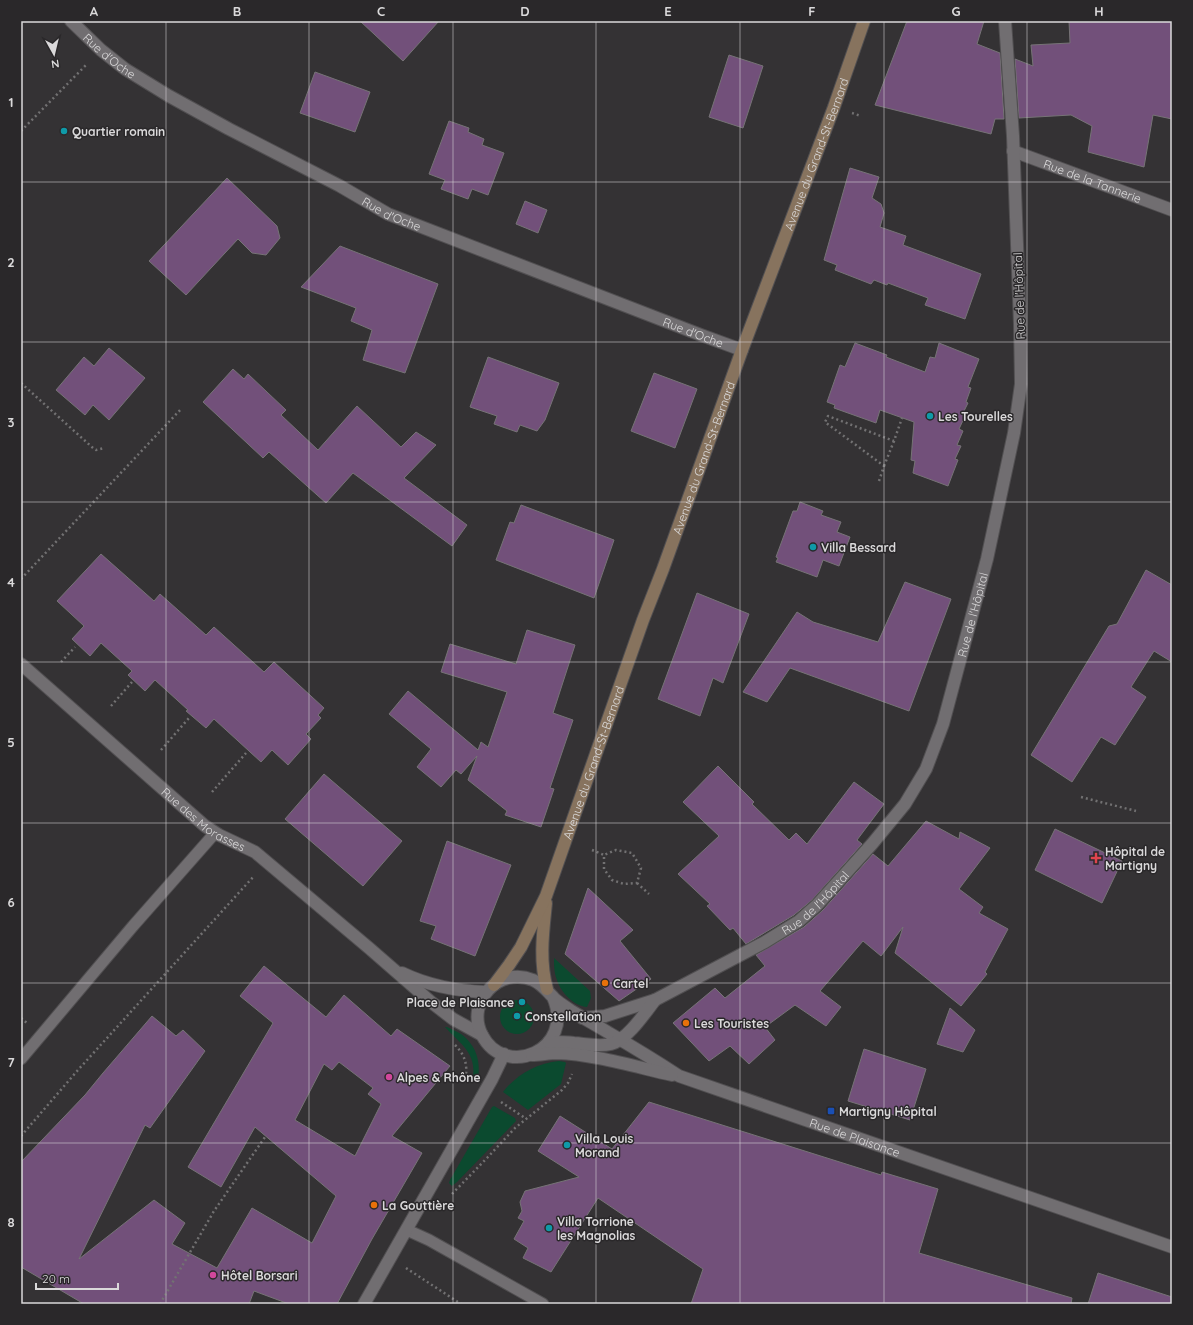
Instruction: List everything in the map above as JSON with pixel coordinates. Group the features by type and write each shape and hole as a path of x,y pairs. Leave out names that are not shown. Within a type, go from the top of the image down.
{"street":[{"name":"Rue d'Oche","path":"71,21 125,69 169,96 229,129 340,186 388,214 701,336 742,350"},
{"name":"Avenue du Grand-St-Bernard","path":"490,988 509,966 521,947 546,896 640,627 663,569 742,350 834,107 864,21"},
{"name":"Rue de l'Hôpital","path":"582,1018 605,1016 654,1000 789,928 817,905 857,861 905,804 929,762 944,724 987,559 1014,433 1021,384 1013,136 1006,21"},
{"name":"Rue de la Tannerie","path":"1013,151 1172,210"},
{"name":"Rue des Morasses","path":"21,664 204,826 215,833 256,852 392,968 411,987 446,1014 482,1035"},
{"name":"Avenue du Grand-St-Bernard","path":"546,896 542,964 543,976 550,993"},
{"name":"Rue des Morasses","path":"392,968 423,983 435,986 463,991 490,988"},
{"path":"525,1056 536,1053 549,1042 554,1034 558,1020 557,1011 550,993 534,980 518,977 503,980 490,988 481,1001 478,1011 478,1021 482,1035 491,1047 504,1054 512,1056 525,1056 557,1053 604,1060 679,1076"},
{"name":"Rue de Plaisance","path":"550,993 582,1018 620,1039 679,1076 1172,1247"},
{"path":"549,1042 601,1045 612,1044 620,1039 643,1016 654,1000"},
{"path":"364,1304 391,1259 492,1079 504,1054"}],"lane":[{"path":"21,1059 133,926 215,833"},
{"path":"407,1230 429,1240 543,1304"}],"path":[{"path":"21,131 102,50"},
{"path":"21,383 93,448 96,450 104,448"},
{"path":"21,578 182,408"},
{"path":"884,466 825,422 828,416 894,441"},
{"path":"879,480 902,418"},
{"path":"61,662 74,647"},
{"path":"111,706 132,682"},
{"path":"161,750 189,718"},
{"path":"212,792 246,753"},
{"path":"1081,797 1136,811"},
{"path":"592,850 604,855 616,850 632,853 641,868 637,883"},
{"path":"604,855 604,869 612,880 624,884 637,883 649,894"},
{"path":"21,1136 78,1070 254,876"},
{"path":"451,1040 461,1051 467,1065 464,1088"},
{"path":"450,1196 515,1128 568,1084 574,1068"},
{"path":"160,1304 214,1211 264,1137"},
{"path":"391,1259 461,1304"}],"green space":[{"path":"554,958 590,991 591,998 587,1007 577,1004 562,990 555,975"},
{"path":"514,1000 520,1000 524,1001 531,1007 534,1017 533,1024 527,1031 520,1034 514,1034 510,1033 503,1027 500,1020 500,1014 501,1010 507,1003"},
{"path":"445,1027 461,1034 474,1048 479,1066 478,1079 476,1081 473,1079 474,1070 470,1055 462,1044"},
{"path":"559,1061 566,1063 561,1084 528,1110 503,1092 514,1080 535,1067"},
{"path":"494,1106 515,1118 516,1121 452,1186 449,1183 450,1180 492,1107"}],"building":[{"path":"360,21 439,21 403,61"},
{"path":"907,21 984,21 977,44 1000,53 1004,119 995,119 991,134 875,105"},
{"path":"1069,21 1172,21 1172,119 1153,115 1144,167 1088,152 1092,126 1071,115 1019,118 1015,59 1033,66 1031,45 1070,43"},
{"path":"729,55 763,66 743,128 709,117"},
{"path":"315,72 370,92 355,132 300,113"},
{"path":"449,121 469,128 468,132 484,139 482,145 504,153 488,195 472,189 468,199 441,189 445,180 429,174"},
{"path":"850,168 879,177 872,198 881,204 884,213 880,227 906,236 903,245 981,274 965,319 925,305 928,298 888,283 887,285 874,280 871,284 835,270 837,265 824,260"},
{"path":"227,178 277,226 280,238 266,255 252,253 238,239 186,295 149,261"},
{"path":"525,201 547,210 538,233 516,224"},
{"path":"340,246 438,284 405,373 363,360 372,330 351,321 356,308 301,287"},
{"name":"Les Tourelles","path":"855,343 925,372 930,357 935,358 939,343 979,359 968,387 971,388 966,402 968,403 962,415 965,416 959,429 963,431 957,445 961,446 955,459 958,460 948,486 913,473 915,461 911,460 914,422 880,410 876,423 834,408 835,405 827,402 840,365 845,367"},
{"path":"109,348 145,378 109,420 93,405 85,415 56,390 84,357 94,366"},
{"path":"488,357 559,383 545,420 537,431 520,425 517,432 494,424 497,416 470,407"},
{"path":"233,369 244,379 248,374 286,410 281,415 318,450 357,406 401,447 416,432 436,445 404,478 467,525 452,546 353,473 326,503 269,452 263,458 203,402"},
{"path":"654,373 697,389 675,448 631,431"},
{"name":"Villa Bessard","path":"800,502 823,511 821,515 841,522 837,532 850,537 839,566 823,560 817,577 776,562 778,558 776,557 793,511 797,511"},
{"path":"521,505 614,540 594,598 496,560 510,522 514,523"},
{"path":"101,554 154,601 160,594 206,635 214,627 264,672 274,662 324,708 318,715 321,718 306,734 311,739 288,765 272,750 261,762 214,719 206,728 186,711 188,710 155,680 145,691 128,675 132,671 101,643 90,656 72,639 84,626 57,601"},
{"path":"1146,570 1172,585 1172,662 1154,651 1131,687 1146,697 1115,745 1101,737 1072,782 1031,755 1109,626 1117,624"},
{"path":"905,582 951,599 909,711 790,668 767,702 743,692 797,612 813,622 878,642"},
{"path":"697,593 749,614 723,683 713,678 700,716 658,699"},
{"path":"527,630 575,645 553,713 573,720 550,788 554,789 541,827 505,815 507,811 468,780 477,756 461,774 456,770 441,787 417,767 431,749 389,714 408,691 478,750 481,742 488,747 507,692 441,672 450,644 516,664"},
{"path":"718,766 754,802 752,804 789,840 796,833 807,844 854,782 884,804 857,840 862,844 812,900 794,915 746,944 733,928 730,930 707,906 710,904 678,874 719,836 683,802"},
{"path":"324,774 402,841 363,886 285,819"},
{"path":"926,821 959,839 960,832 990,848 959,889 983,907 979,913 1008,929 985,972 987,974 961,1006 895,953 903,927 881,956 863,941 820,991 841,1007 826,1026 795,1005 765,1027 775,1040 749,1064 730,1046 709,1061 673,1023 715,988 725,998 765,966 756,955 804,927 823,910 873,854 888,866"},
{"path":"1055,829 1122,861 1102,903 1035,870"},
{"path":"447,841 511,865 475,956 431,939 436,926 420,921"},
{"path":"588,888 633,930 620,941 651,979 619,1001 565,954"},
{"path":"264,966 326,1017 344,995 391,1036 397,1029 450,1066 392,1136 422,1153 372,1239 337,1304 289,1304 254,1291 249,1304 84,1304 21,1267 21,1162 85,1095 152,1016 176,1036 183,1030 205,1051 150,1128 145,1125 79,1259 154,1200 185,1223 172,1244 217,1268 252,1208 312,1243 336,1196 255,1127 221,1187 188,1167 273,1023 240,996","holes":["339,1062 373,1088 368,1094 381,1104 355,1156 295,1120 324,1064 332,1070"]},
{"path":"950,1008 975,1030 963,1052 937,1044"},
{"path":"864,1049 926,1069 910,1120 848,1101"},
{"path":"649,1102 881,1175 882,1172 938,1189 919,1253 1072,1298 1071,1304 691,1304 703,1269 598,1198 551,1272 523,1258 528,1248 514,1239 524,1221 518,1218 522,1211 520,1202 525,1191 579,1177 538,1151 560,1116 612,1149"},
{"path":"1098,1273 1172,1297 1172,1304 1088,1304"}],"place":[{"name":"Quartier romain","path":"64,131"},
{"name":"Les Tourelles","path":"930,416"},
{"name":"Villa Bessard","path":"813,547"},
{"name":"Hôpital de Martigny","path":"1096,858"},
{"name":"Cartel","path":"605,983"},
{"name":"Place de Plaisance","path":"522,1002"},
{"name":"Constellation","path":"517,1016"},
{"name":"Les Touristes","path":"686,1023"},
{"name":"Alpes & Rhône","path":"389,1077"},
{"name":"Martigny Hôpital","path":"831,1111"},
{"name":"Villa Louis Morand","path":"567,1145"},
{"name":"La Gouttière","path":"374,1205"},
{"name":"Villa Torrione les Magnolias","path":"549,1228"},
{"name":"Hôtel Borsari","path":"213,1275"}]}
